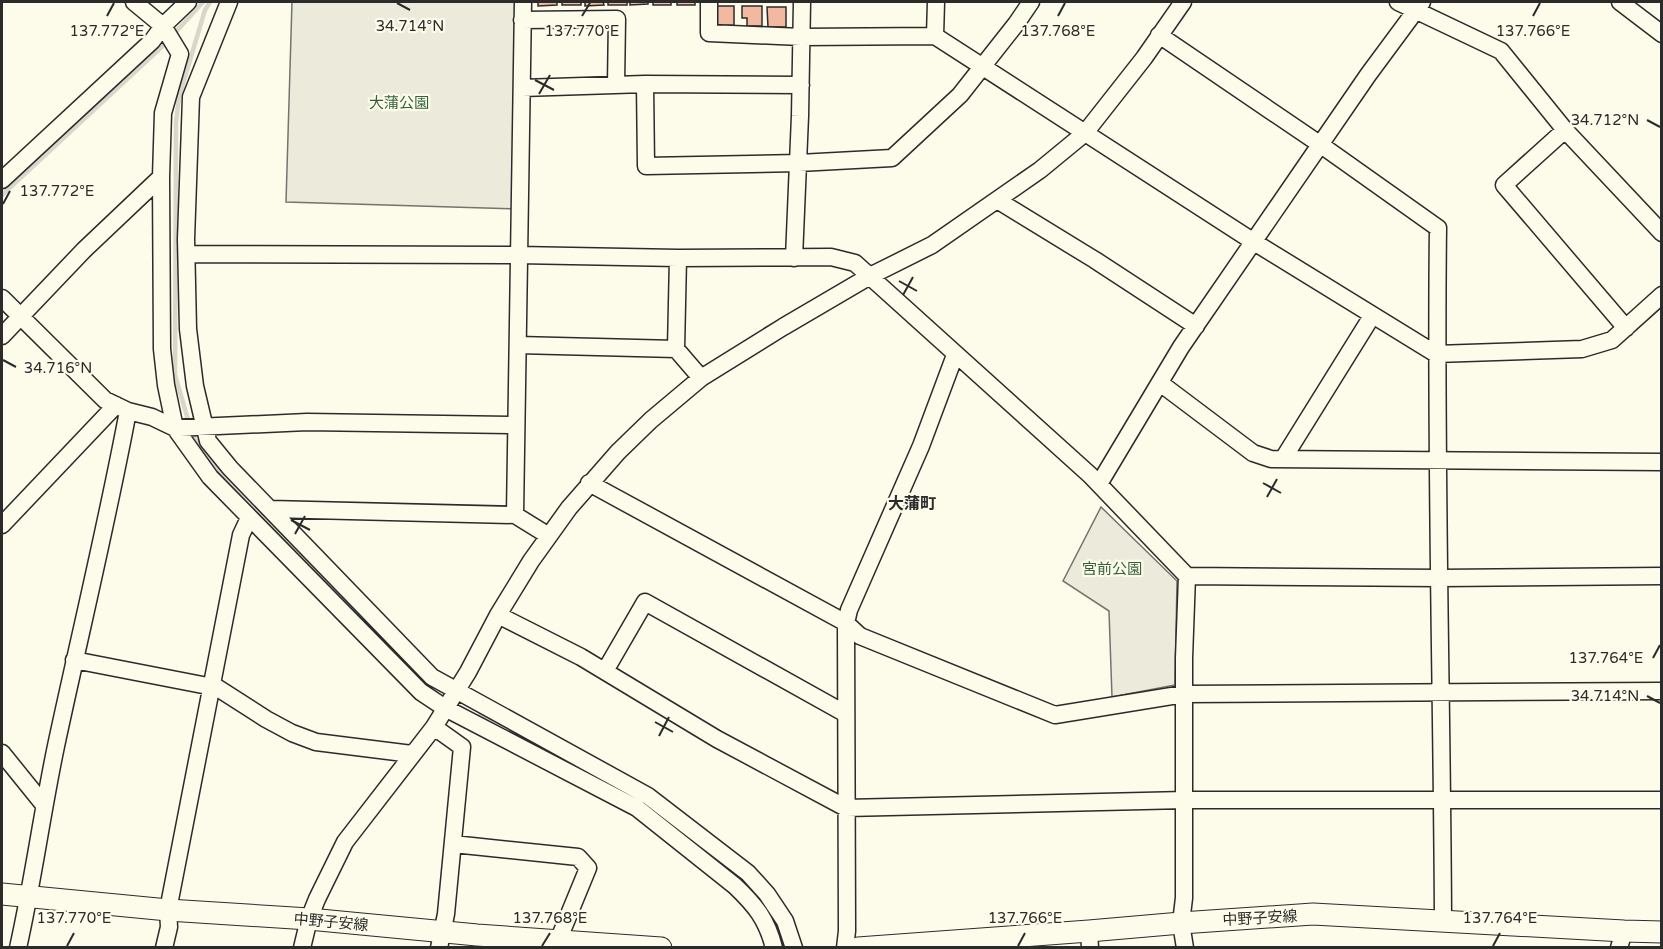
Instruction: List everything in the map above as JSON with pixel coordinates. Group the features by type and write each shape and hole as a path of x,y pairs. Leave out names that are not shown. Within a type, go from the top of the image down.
{"main road":[{"name":"中野子安線","path":"2,894 168,910 309,919 441,940 558,941 661,948"},
{"name":"中野子安線","path":"858,948 1090,939 1180,922 1313,914 1443,920 1622,940 1662,932"}],"street":[{"path":"134,2 163,27 180,54 163,112 162,349 166,385 178,427 210,477 421,692 445,708 637,808 749,900 769,927 774,948"},
{"path":"2,180 152,41 188,2"},
{"path":"230,2 191,97 187,255 188,329 201,426 208,441 230,468 432,677 638,790 657,803 748,873 767,894 785,921 794,948"},
{"path":"515,515 523,2"},
{"path":"709,2 709,33 801,37 935,36 1254,242 1437,354 1582,349 1612,340 1662,295"},
{"path":"794,258 799,163 802,2"},
{"path":"935,36 936,2"},
{"path":"645,84 646,166 799,163 892,158 960,95 1031,2"},
{"path":"302,948 309,919 321,889 345,842 434,727 531,561 589,483 651,420 701,378 870,276 932,245 1040,170 1084,133 1183,2"},
{"path":"1398,2 1419,6 1501,51 1565,130 1662,233"},
{"path":"1620,2 1661,34"},
{"path":"1099,484 1196,327 1368,75 1419,6"},
{"path":"522,20 617,18 616,85"},
{"path":"1160,35 1438,228 1437,354 1443,920"},
{"path":"522,88 645,84 801,85"},
{"path":"1565,130 1504,185 1626,328"},
{"path":"2,336 84,250 161,177"},
{"path":"998,200 1095,260 1196,327"},
{"path":"187,255 831,257 855,263 1099,484 1187,576 1184,694 1184,898 1180,922 1185,948"},
{"path":"678,258 676,349 701,378"},
{"path":"2,298 105,400 178,427 307,422 516,426"},
{"path":"1283,459 1372,315"},
{"path":"518,345 676,349"},
{"path":"845,948 847,931 846,623 849,610 921,446 955,355"},
{"path":"1160,383 1253,453 1271,459 1662,462"},
{"path":"2,525 122,408"},
{"path":"18,948 30,896 44,805 74,660 113,490 122,408"},
{"path":"589,483 846,623 860,636 1055,715 1184,694 1662,690"},
{"path":"270,510 515,515 549,536"},
{"path":"164,948 170,927 168,910 241,536 249,519"},
{"path":"1187,576 1440,578 1662,576"},
{"path":"605,671 645,602 846,714"},
{"path":"498,615 581,657 717,739 846,808 1185,800 1662,800"},
{"path":"74,660 213,686 266,719 292,733 316,742 412,754"},
{"path":"434,727 462,747 441,940"},
{"path":"2,753 44,805"},
{"path":"453,844 578,857 588,868 558,941"}],"green space":[{"name":"大蒲公園","path":"292,2 522,2 520,209 286,202"},
{"name":"宮前公園","path":"1101,507 1177,581 1175,685 1112,697 1109,611 1063,581"}],"building":[{"path":"538,2 557,2 557,5 538,6"},
{"path":"562,2 581,2 581,5 562,5"},
{"path":"585,2 603,2 604,5 585,6"},
{"path":"608,2 627,2 627,5 608,5"},
{"path":"630,2 648,2 648,4 630,5"},
{"path":"653,2 671,2 671,5 653,5"},
{"path":"677,2 695,2 695,5 677,5"},
{"path":"715,6 734,6 734,25 716,26"},
{"path":"742,6 762,6 762,26 747,26 747,18 742,18"},
{"path":"767,7 786,7 786,27 768,27"}],"waterway":[{"path":"173,35 203,2"},
{"path":"189,423 175,375 176,123 179,97 205,10 210,2"},
{"path":"2,195 167,42"},
{"path":"192,431 194,438 224,476 422,681 429,685"},
{"path":"480,715 552,755"},
{"path":"696,845 713,858"},
{"path":"753,893 764,904 779,933"}],"district":[{"name":"大蒲町","path":"912,504"}]}
